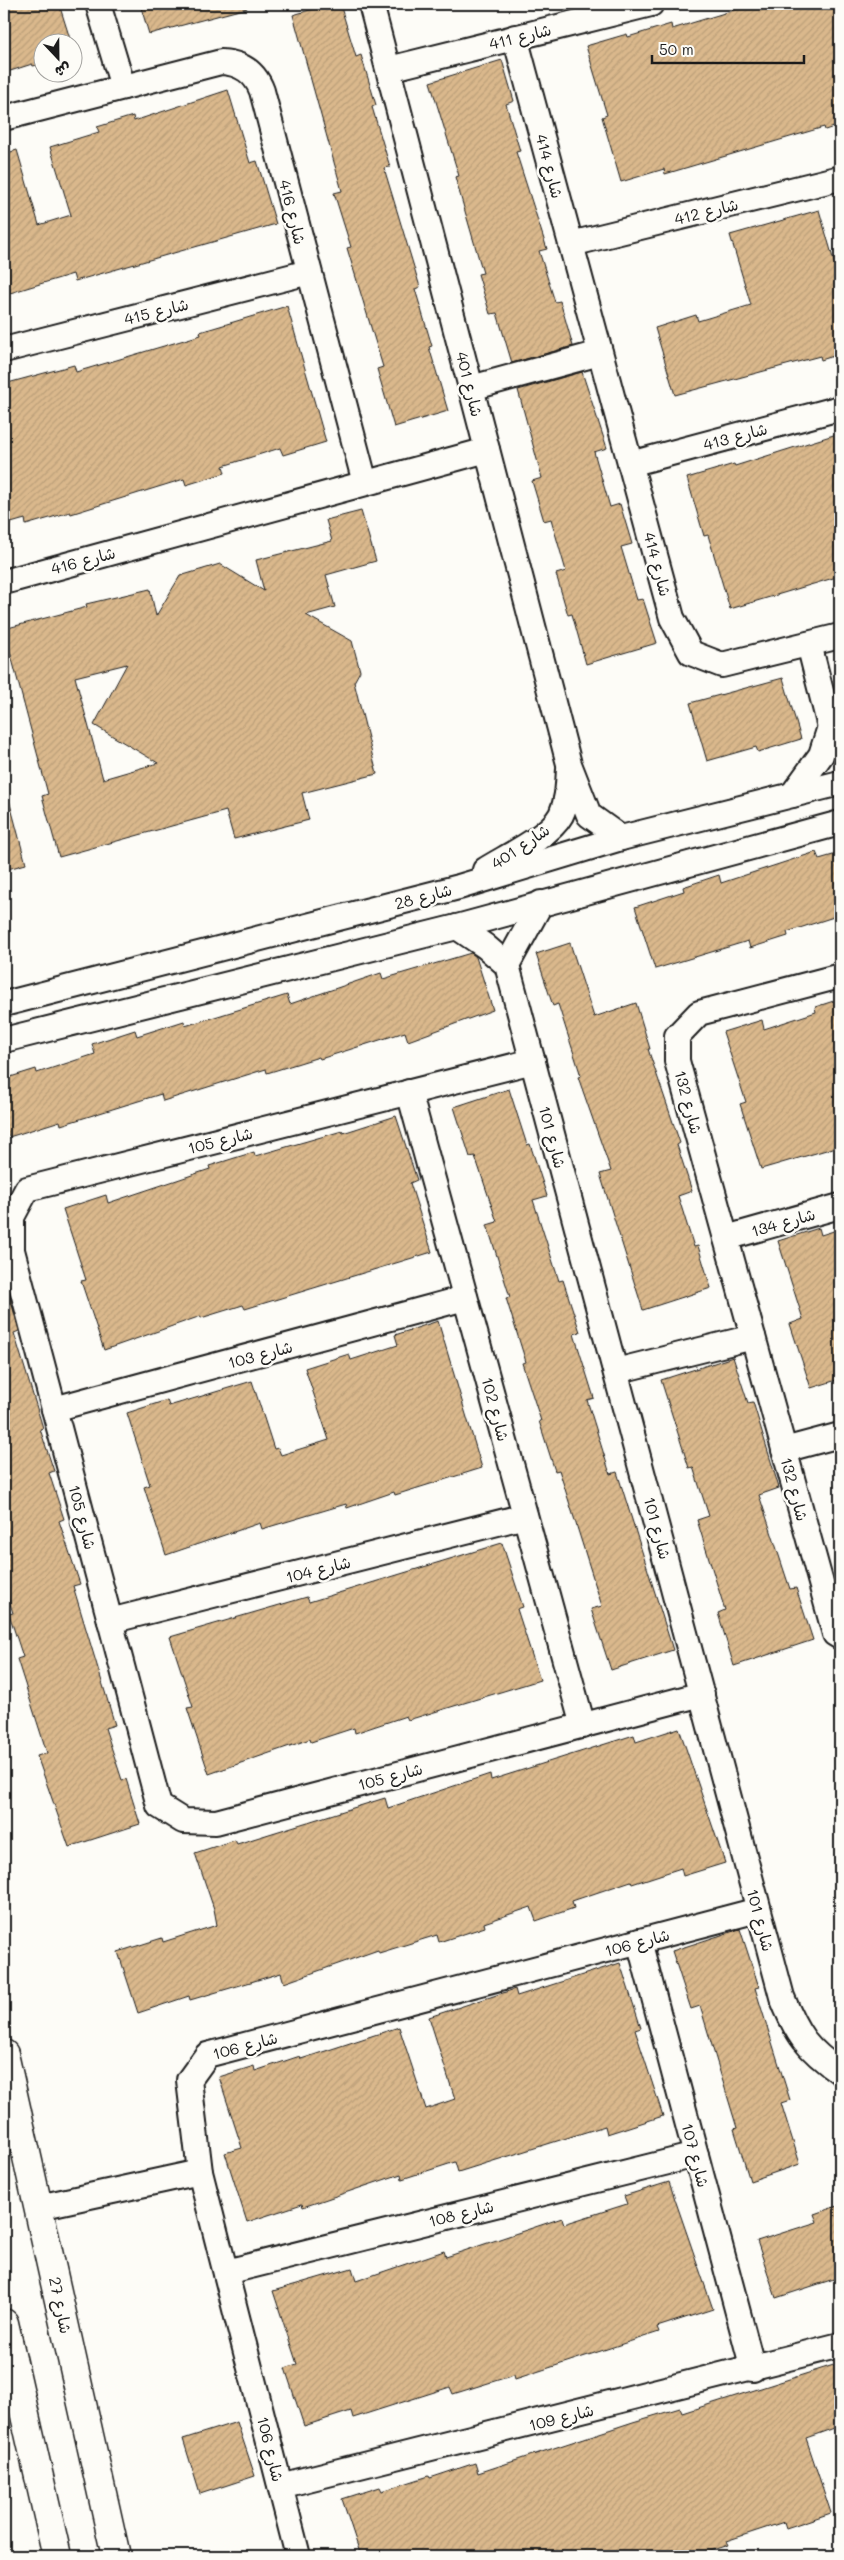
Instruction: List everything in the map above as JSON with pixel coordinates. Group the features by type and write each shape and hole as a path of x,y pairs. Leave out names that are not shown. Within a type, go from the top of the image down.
{"main road":[{"name":"شارع 27","path":"4,2054 116,2556"},
{"path":"4,2322 57,2556"}],"street":[{"path":"98,4 123,87"},
{"name":"شارع 401","path":"371,4 569,764 589,815 621,838"},
{"name":"شارع 411","path":"389,69 651,4"},
{"name":"شارع 414","path":"515,37 672,618 691,653 722,665 840,636"},
{"name":"شارع 416","path":"4,118 221,62 239,65 254,76 262,92 365,483"},
{"name":"شارع 412","path":"571,244 840,178"},
{"name":"شارع 415","path":"4,350 309,272"},
{"path":"471,388 600,352"},
{"name":"شارع 413","path":"630,464 840,408"},
{"name":"شارع 416","path":"4,582 487,450"},
{"path":"792,795 835,733 809,644"},
{"name":"شارع 401","path":"458,887 547,831 560,815 568,794 569,764"},
{"name":"شارع 28","path":"4,1004 458,887 621,838 840,783"},
{"path":"4,1040 457,928 541,903 840,823"},
{"path":"457,928 485,946 507,966 541,903"},
{"name":"شارع 101","path":"507,966 782,1997 790,2018 811,2050 840,2072"},
{"name":"شارع 132","path":"840,976 699,1013 677,1036 677,1061 835,1634 840,1637"},
{"name":"شارع 105","path":"533,1061 27,1189 12,1217 12,1250 159,1806 183,1821 216,1822 702,1694"},
{"name":"شارع 102","path":"409,1092 583,1726"},
{"name":"شارع 134","path":"726,1238 840,1206"},
{"name":"شارع 103","path":"54,1410 465,1298"},
{"path":"616,1371 754,1337"},
{"path":"784,1450 840,1435"},
{"name":"شارع 104","path":"110,1621 525,1516"},
{"name":"شارع 106","path":"298,2556 200,2172 189,2080 207,2054 758,1910"},
{"name":"شارع 107","path":"639,1941 753,2369"},
{"name":"شارع 108","path":"226,2272 696,2155"},
{"path":"39,2207 200,2172"},
{"name":"شارع 109","path":"280,2486 753,2369 840,2345"}],"building":[{"path":"4,4 59,4 68,32 32,32 32,64 4,73"},
{"path":"140,4 247,4 247,8 149,34"},
{"path":"330,4 340,4 356,57 361,55 376,105 372,107 390,167 384,168 420,287 415,289 432,346 429,347 448,411 394,427 377,369 383,367 347,248 351,247 334,193 342,191 293,15"},
{"path":"754,4 833,4 840,26 840,125 825,130 824,127 665,174 664,169 621,182 602,117 607,115 586,46 627,34 628,37 671,24 672,29"},
{"path":"502,60 514,101 506,104 520,151 516,152 547,249 539,251 555,302 560,301 573,346 512,363 497,313 490,314 478,274 483,273 455,177 459,176 430,82"},
{"path":"228,90 250,163 257,161 276,224 75,281 73,274 10,293 4,272 4,154 17,150 39,225 71,215 50,147 99,132 97,127 133,116 134,121"},
{"path":"819,210 840,282 840,354 821,360 820,356 675,395 655,328 696,315 698,321 751,305 730,235"},
{"path":"287,306 326,442 283,455 280,448 223,466 225,473 186,485 184,479 71,514 70,512 26,525 25,519 4,525 4,384 74,365 76,372 201,335 200,332"},
{"path":"582,372 607,448 594,452 610,507 620,504 632,544 621,547 637,600 643,599 657,643 586,664 572,614 568,615 556,574 566,571 551,519 544,521 532,481 542,478 518,390"},
{"path":"840,433 840,576 730,609 708,535 704,536 687,478 734,464 735,466"},
{"path":"361,511 376,561 326,575 335,607 306,615 352,641 360,671 354,682 377,774 302,793 309,820 234,839 226,811 59,857 42,796 48,794 4,629 87,607 86,604 150,589 156,616 180,576 220,564 264,591 256,560 332,541 326,520","holes":["127,664 94,725 158,763 103,779 75,677"]},
{"path":"783,678 801,739 758,752 756,747 707,761 690,703"},
{"path":"9,800 26,864 4,870 4,801"},
{"path":"816,852 819,859 840,853 840,915 787,932 788,936 750,948 748,941 655,969 635,907 684,891 683,887 719,875 721,883"},
{"path":"570,943 594,1017 636,1003 650,1049 648,1049 680,1143 677,1145 692,1191 678,1196 694,1247 698,1246 711,1288 643,1310 600,1174 611,1171 578,1077 581,1076 558,1004 553,1006 536,954"},
{"path":"471,953 476,957 493,1010 408,1041 405,1032 320,1059 319,1057 267,1073 266,1069 163,1101 161,1094 61,1125 60,1121 9,1137 4,1123 4,1079 36,1069 37,1073 95,1054 92,1044 135,1030 137,1036 184,1021 185,1026 287,995 290,1004 381,973 383,979"},
{"path":"840,999 840,1146 761,1169 740,1104 746,1102 723,1032 762,1020 764,1029 816,1012 815,1007"},
{"path":"509,1089 527,1145 530,1144 547,1196 533,1200 559,1281 563,1280 580,1332 574,1334 594,1398 587,1400 610,1474 617,1472 673,1650 611,1670 591,1609 602,1606 559,1470 555,1471 522,1363 526,1362 506,1298 510,1297 487,1225 497,1222 475,1156 470,1157 454,1107"},
{"path":"396,1116 417,1180 410,1183 432,1252 245,1309 243,1305 201,1318 201,1316 104,1350 81,1281 86,1280 63,1209 106,1195 108,1203 210,1169 209,1166 254,1152 255,1156 342,1131 343,1133"},
{"path":"819,1228 821,1235 840,1229 840,1379 811,1388 790,1324 803,1319 778,1241"},
{"path":"4,1288 7,1288 10,1297 19,1331 14,1333 43,1428 40,1429 54,1471 49,1473 64,1519 59,1521 80,1584 73,1586 115,1725 105,1728 122,1780 126,1779 140,1824 69,1847 37,1756 47,1753 17,1659 23,1657 9,1614 13,1613 4,1585"},
{"path":"438,1321 482,1468 395,1495 394,1492 347,1508 346,1504 262,1529 260,1523 166,1555 144,1487 150,1485 127,1413 167,1400 169,1406 252,1381 274,1449 278,1448 281,1455 329,1440 305,1368 349,1354 351,1360 398,1345 395,1335"},
{"path":"733,1357 748,1403 753,1402 779,1488 759,1495 790,1589 796,1588 813,1640 734,1666 718,1613 725,1610 697,1520 709,1516 693,1467 689,1468 661,1380"},
{"path":"502,1543 523,1607 517,1609 540,1680 408,1720 406,1716 355,1733 354,1728 311,1742 310,1739 209,1774 187,1708 193,1707 170,1637 307,1597 309,1602"},
{"path":"679,1728 725,1863 683,1876 681,1868 632,1884 631,1881 572,1901 574,1908 536,1921 531,1907 484,1923 485,1927 439,1942 437,1935 379,1953 378,1950 284,1983 281,1973 190,2000 189,1996 138,2013 118,1952 162,1938 163,1942 217,1925 214,1909 195,1853 235,1840 237,1844 385,1798 388,1808 490,1774 491,1780 634,1735 636,1742"},
{"path":"740,1929 759,1987 755,1988 790,2100 781,2103 800,2164 750,2181 734,2129 737,2128 700,2006 691,2009 672,1951"},
{"path":"620,1963 641,2028 635,2030 663,2116 607,2134 605,2126 458,2172 455,2162 402,2179 401,2174 303,2207 302,2204 247,2222 225,2153 242,2148 219,2077 254,2066 255,2071 300,2056 301,2059 399,2027 426,2109 455,2099 429,2017 515,1989 517,1996"},
{"path":"669,2182 713,2309 657,2327 659,2332 515,2379 514,2375 453,2394 450,2387 353,2418 351,2411 304,2426 285,2368 297,2364 273,2291 352,2268 356,2281 444,2251 446,2257 562,2218 564,2224 627,2204 624,2196"},
{"path":"840,2205 840,2277 776,2298 757,2241 817,2222 814,2214"},
{"path":"840,2363 840,2426 806,2438 831,2513 786,2528 784,2522 726,2541 728,2545 694,2556 683,2556 681,2551 665,2556 361,2556 342,2499 380,2487 382,2491 475,2463 478,2473 633,2422 680,2408 682,2413"},
{"path":"237,2422 255,2476 200,2494 183,2439"}]}
